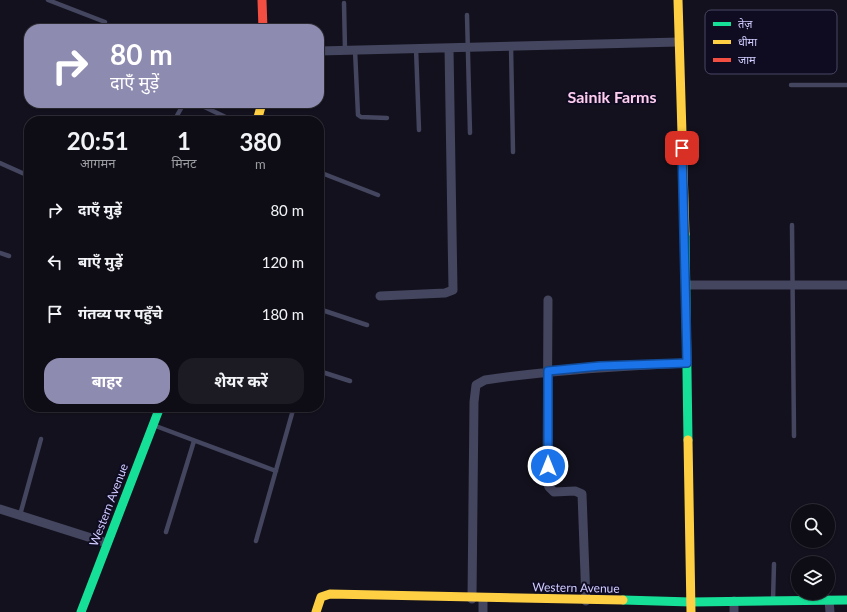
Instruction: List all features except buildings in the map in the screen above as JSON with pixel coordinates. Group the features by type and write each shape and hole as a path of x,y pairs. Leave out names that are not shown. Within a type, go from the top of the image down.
{"street":[{"path":"262,0 263,24"},
{"path":"678,0 686,285 691,612"},
{"path":"324,51 679,42"},
{"path":"380,296 445,293 453,290 449,48"},
{"path":"686,285 847,285"},
{"path":"548,300 547,482 549,487 554,492 575,491 582,494 586,600"},
{"path":"472,599 474,402 476,385 485,380 548,371 600,366 687,363"},
{"name":"Western Avenue","path":"81,612 158,412"},
{"path":"0,509 107,543"},
{"name":"Western Avenue","path":"316,612 321,597 330,594 472,599 691,602 791,600"},
{"path":"482,599 482,612"},
{"path":"734,600 734,612"},
{"path":"830,600 830,612"},
{"name":"Western Avenue","path":"835,600 847,600"}],"lane":[{"path":"48,0 105,22"},
{"path":"344,3 345,50"},
{"path":"467,14 470,134"},
{"path":"511,46 513,152"},
{"path":"416,48 419,130"},
{"path":"355,50 358,116 387,118"},
{"path":"791,85 847,85"},
{"path":"207,108 223,116"},
{"path":"0,163 24,174"},
{"path":"324,174 378,195"},
{"path":"792,225 794,436"},
{"path":"0,253 8,256"},
{"path":"324,311 367,325"},
{"path":"324,373 350,381"},
{"path":"256,541 292,412"},
{"path":"153,425 276,471"},
{"path":"20,515 41,439"},
{"path":"166,532 194,441"},
{"path":"773,600 774,564"}],"traffic: fast":[{"path":"685,234 688,440"},
{"path":"81,612 158,412"},
{"path":"623,600 691,602 847,600"}],"traffic: slow":[{"path":"678,0 685,234"},
{"path":"258,116 261,108"},
{"path":"688,440 691,612"},
{"path":"316,612 321,597 330,594 623,600"}],"traffic: jam":[{"path":"262,0 263,24"}],"district":[{"name":"Sainik Farms","path":"612,97"}],"route":[{"path":"548,466 548,371 600,366 687,363 682,148"}]}
